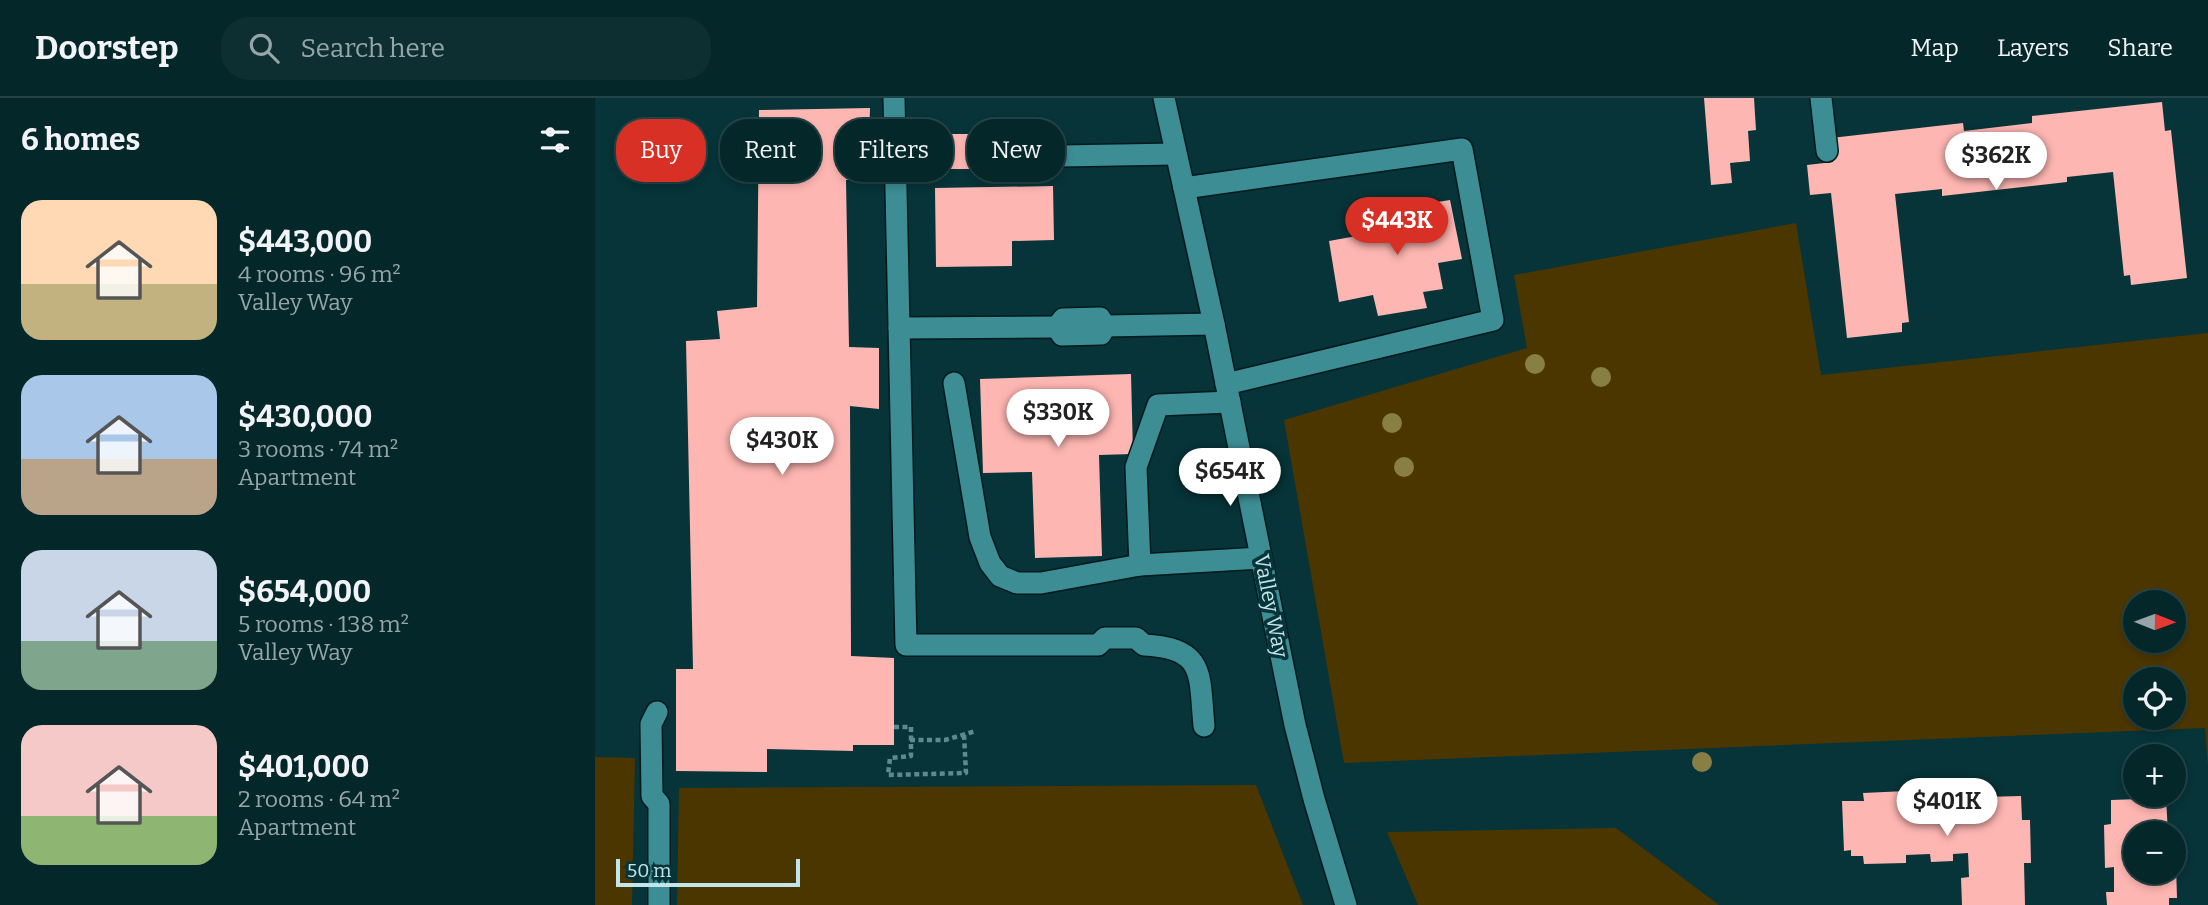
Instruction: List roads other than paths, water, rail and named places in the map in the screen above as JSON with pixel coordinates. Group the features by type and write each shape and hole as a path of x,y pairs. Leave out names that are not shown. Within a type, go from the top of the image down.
{"street":[{"path":"894,98 906,645 1098,645 1105,638 1136,638 1144,645 1170,646 1187,656 1198,670 1204,726"},
{"name":"Valley Way","path":"1164,98 1214,324 1298,737 1346,905"},
{"path":"1821,98 1828,151"},
{"path":"1140,565 1136,467 1158,405 1228,393 1493,320 1462,149 1184,188"},
{"path":"1065,156 1176,154"},
{"path":"899,328 1057,327 1062,335 1101,334 1105,326 1214,324"},
{"path":"954,383 980,537 990,563 1000,576 1017,583 1041,583 1140,565 1261,558"},
{"path":"656,707 651,724 652,796 659,804 659,905"}]}
